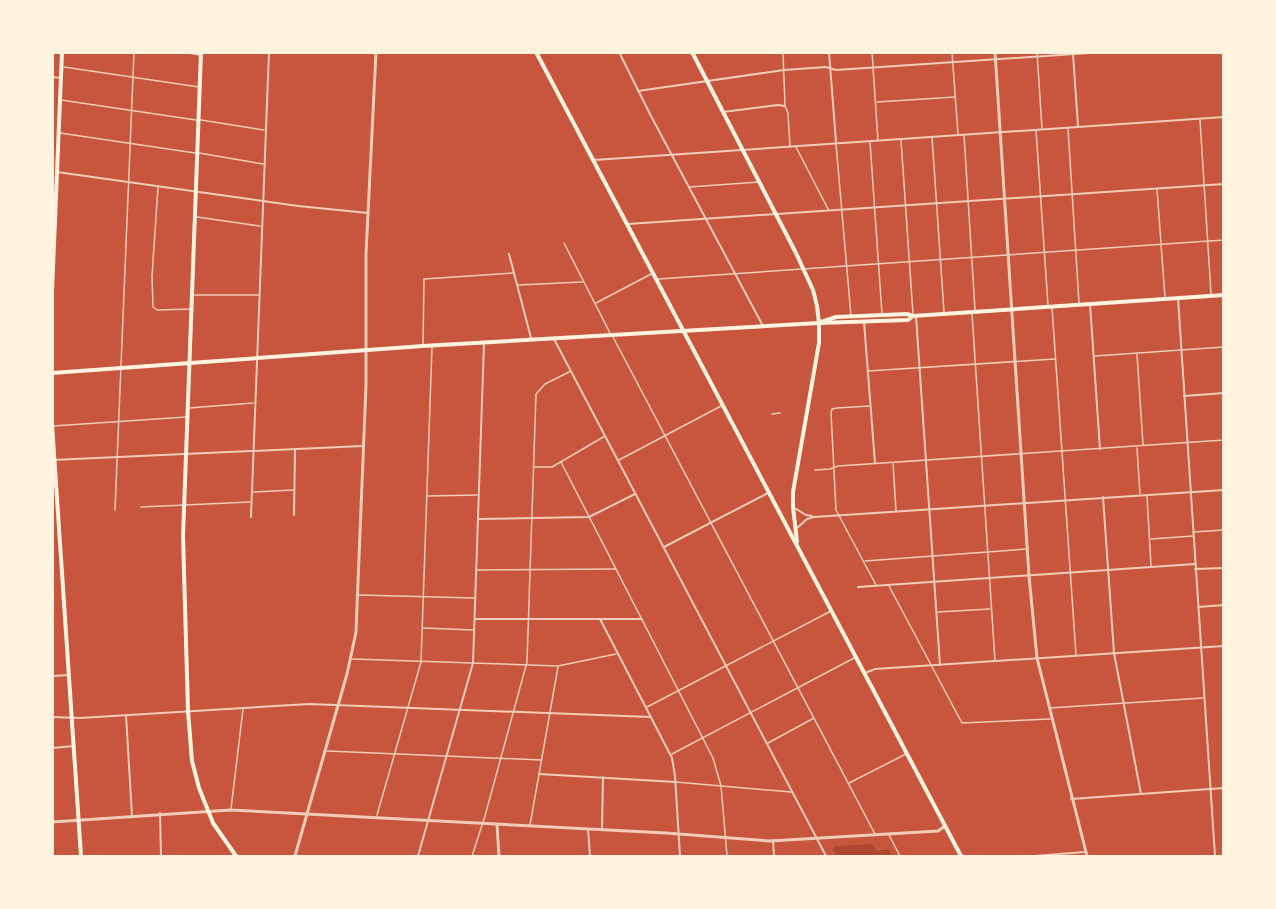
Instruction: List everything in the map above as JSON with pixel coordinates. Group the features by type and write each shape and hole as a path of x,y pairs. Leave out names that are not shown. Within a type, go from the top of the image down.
{"main road":[{"path":"52,292 62,52"},
{"path":"536,52 724,405 789,534 797,543 962,856"},
{"path":"692,52 803,268 815,299 819,323 819,343 795,478 793,507 797,543"},
{"path":"201,54 183,505 188,711 192,761 207,810 236,856"},
{"path":"819,323 837,317 851,316 907,314 915,316 1224,295"},
{"path":"52,373 423,346 908,320 915,316"},
{"path":"53,425 54,488 81,856"}],"street":[{"path":"251,517 269,52"},
{"path":"295,856 339,705 356,632 366,350 366,260 376,52"},
{"path":"619,52 763,327"},
{"path":"829,52 836,143"},
{"path":"994,52 1027,549 1037,658 1086,854 1034,856"},
{"path":"638,91 784,70 826,67 830,69 873,68 1104,52"},
{"path":"1071,54 1078,126"},
{"path":"52,77 61,78"},
{"path":"723,112 785,106"},
{"path":"594,160 1224,117"},
{"path":"57,172 262,201 368,213"},
{"path":"628,224 1224,184"},
{"path":"509,254 531,340"},
{"path":"1178,298 1215,856"},
{"path":"1090,304 1100,449"},
{"path":"915,316 940,664"},
{"path":"864,322 875,464"},
{"path":"554,339 826,856"},
{"path":"417,856 429,821 472,663 484,343"},
{"path":"1184,396 1224,393"},
{"path":"54,460 362,446"},
{"path":"294,515 295,450"},
{"path":"796,529 807,519 814,517 1224,490"},
{"path":"664,547 769,493"},
{"path":"479,519 589,517 636,494"},
{"path":"1103,497 1114,653 1141,794"},
{"path":"793,507 814,517"},
{"path":"858,587 1195,564"},
{"path":"1195,569 1224,567"},
{"path":"1198,607 1224,605"},
{"path":"475,619 642,619"},
{"path":"600,619 670,755 676,782 680,856"},
{"path":"865,673 874,669 940,664 1224,646"},
{"path":"52,676 69,675"},
{"path":"52,717 72,718 243,707 339,705 651,717"},
{"path":"126,715 132,816"},
{"path":"52,748 74,746"},
{"path":"539,774 676,782"},
{"path":"602,830 603,777"},
{"path":"1071,799 1224,788"},
{"path":"52,822 231,810 773,840 938,831 945,826"},
{"path":"160,813 161,856"},
{"path":"497,825 499,856"},
{"path":"588,829 590,856"},
{"path":"773,840 774,856"}],"lane":[{"path":"115,510 134,52"},
{"path":"182,52 201,54"},
{"path":"783,52 785,106 788,113 790,147"},
{"path":"872,52 878,141"},
{"path":"952,52 958,134"},
{"path":"1037,55 1042,129"},
{"path":"62,67 200,87"},
{"path":"876,102 955,97"},
{"path":"60,100 265,130"},
{"path":"1200,119 1212,296"},
{"path":"1068,127 1080,305"},
{"path":"1036,129 1077,656"},
{"path":"59,133 264,164"},
{"path":"963,134 972,256 975,365 995,661"},
{"path":"932,136 944,314"},
{"path":"901,139 915,316"},
{"path":"870,141 882,315"},
{"path":"836,143 851,316"},
{"path":"795,146 829,211"},
{"path":"688,187 759,182"},
{"path":"158,186 152,302 154,309 157,310 190,309"},
{"path":"1157,188 1165,299"},
{"path":"194,217 261,226"},
{"path":"657,279 1224,240"},
{"path":"564,243 875,835"},
{"path":"423,346 424,279 514,273"},
{"path":"595,303 654,273"},
{"path":"517,285 584,282"},
{"path":"191,295 246,297 260,295"},
{"path":"376,818 421,662 432,346"},
{"path":"1094,356 1224,347"},
{"path":"1137,353 1143,446"},
{"path":"867,372 1055,358"},
{"path":"472,856 526,666 536,394 545,384 572,371"},
{"path":"187,408 254,404"},
{"path":"618,460 724,405"},
{"path":"871,406 832,409 836,507 876,586"},
{"path":"772,414 780,413"},
{"path":"53,425 186,417"},
{"path":"533,466 548,467 561,462 606,436"},
{"path":"815,470 892,462 1224,440"},
{"path":"1137,447 1140,495"},
{"path":"561,462 713,758 721,786 727,856"},
{"path":"892,462 896,511"},
{"path":"251,492 294,490"},
{"path":"1147,494 1151,567"},
{"path":"427,496 479,495"},
{"path":"141,507 251,502"},
{"path":"1150,539 1224,530"},
{"path":"864,561 1027,549"},
{"path":"476,570 616,569"},
{"path":"889,585 962,723 1051,719"},
{"path":"358,595 476,598"},
{"path":"936,612 991,609"},
{"path":"646,708 832,610"},
{"path":"423,628 475,630"},
{"path":"351,659 558,666 618,653"},
{"path":"670,755 857,657"},
{"path":"530,827 558,666"},
{"path":"1048,708 1204,698"},
{"path":"231,810 243,707"},
{"path":"767,743 814,718"},
{"path":"326,751 542,760"},
{"path":"848,783 907,753"},
{"path":"676,782 793,792"},
{"path":"888,834 900,856"}],"shaded area":[{"path":"872,844 877,851 888,849 892,856 836,856 833,850 835,846"}]}
